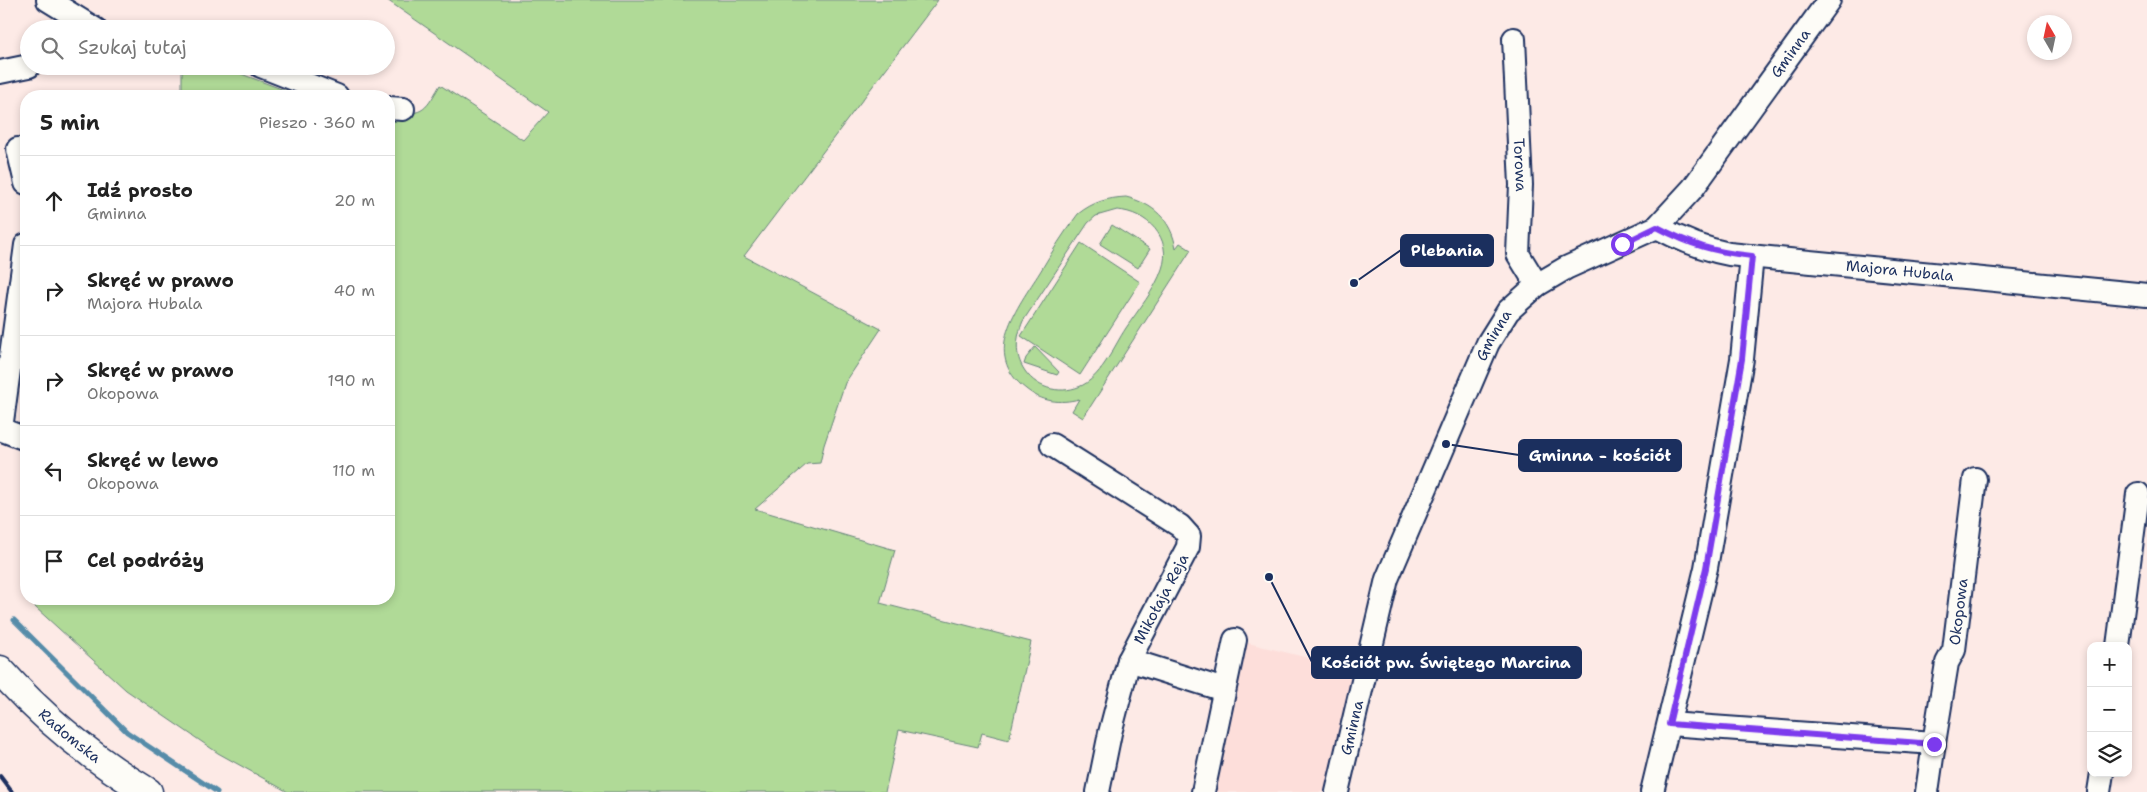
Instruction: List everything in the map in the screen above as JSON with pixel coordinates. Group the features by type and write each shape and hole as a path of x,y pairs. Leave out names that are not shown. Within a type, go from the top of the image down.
{"main road":[{"name":"Radomska","path":"0,670 41,712 72,739 148,792"}],"street":[{"path":"48,0 80,20"},
{"name":"Gminna","path":"1337,792 1387,579 1488,343 1508,311 1537,285 1566,268 1657,227 1693,188 1829,0"},
{"name":"Torowa","path":"1514,39 1521,185 1518,254 1537,285"},
{"path":"0,72 20,68"},
{"path":"284,75 322,90"},
{"path":"18,150 20,158"},
{"name":"Majora Hubala","path":"1657,227 1684,241 1707,249 1752,256 2147,295"},
{"path":"1652,792 1706,568 1742,359 1752,256"},
{"path":"20,287 0,429 20,437"},
{"name":"Mikołaja Reja","path":"1052,445 1180,526 1189,536 1188,547 1129,660 1110,733 1098,792"},
{"name":"Okopowa","path":"1927,792 1947,663 1954,650 1975,479"},
{"path":"2119,642 2138,494"},
{"path":"1203,792 1235,640"},
{"path":"1129,660 1224,690"},
{"path":"1669,724 1934,744"},
{"path":"2100,792 2102,777"}],"shaded area":[{"path":"1240,641 1353,669 1326,792 1209,792"}],"green space":[{"path":"387,0 938,0 744,256 881,329 845,383 824,445 820,463 807,464 755,509 895,550 880,603 1031,642 1009,740 982,733 978,747 899,730 885,792 288,792 218,753 126,690 35,607 36,605 395,605 395,114 421,110 430,102 440,85 523,140 548,112"},
{"path":"182,75 244,75 284,90 182,90"},
{"path":"1126,197 1136,200 1153,209 1170,229 1176,248 1180,243 1191,250 1083,418 1072,411 1079,399 1051,401 1038,397 1026,389 1012,375 1006,361 1004,346 1008,330 1022,300 1078,214 1095,204","holes":["1117,210 1128,212 1147,221 1161,237 1164,247 1164,258 1159,277 1108,359 1090,380 1083,385 1067,390 1051,389 1037,383 1025,371 1019,359 1017,346 1023,321 1088,223 1096,216"]},
{"path":"1112,225 1150,249 1138,268 1100,244"},
{"path":"1081,243 1140,282 1080,375 1021,336"},
{"path":"1035,347 1059,372 1057,375 1024,364 1026,358"}],"waterway":[{"path":"14,620 127,732 217,792"}],"railway":[{"path":"0,776 12,792"}],"place":[{"name":"Plebania","path":"1354,283"},
{"name":"Gminna - kościół","path":"1446,444"},
{"name":"Kościół pw. Świętego Marcina","path":"1269,577"}],"route":[{"path":"1622,244 1657,227 1684,241 1707,249 1729,254 1752,256 1742,359 1706,568 1669,724 1934,744"}]}
